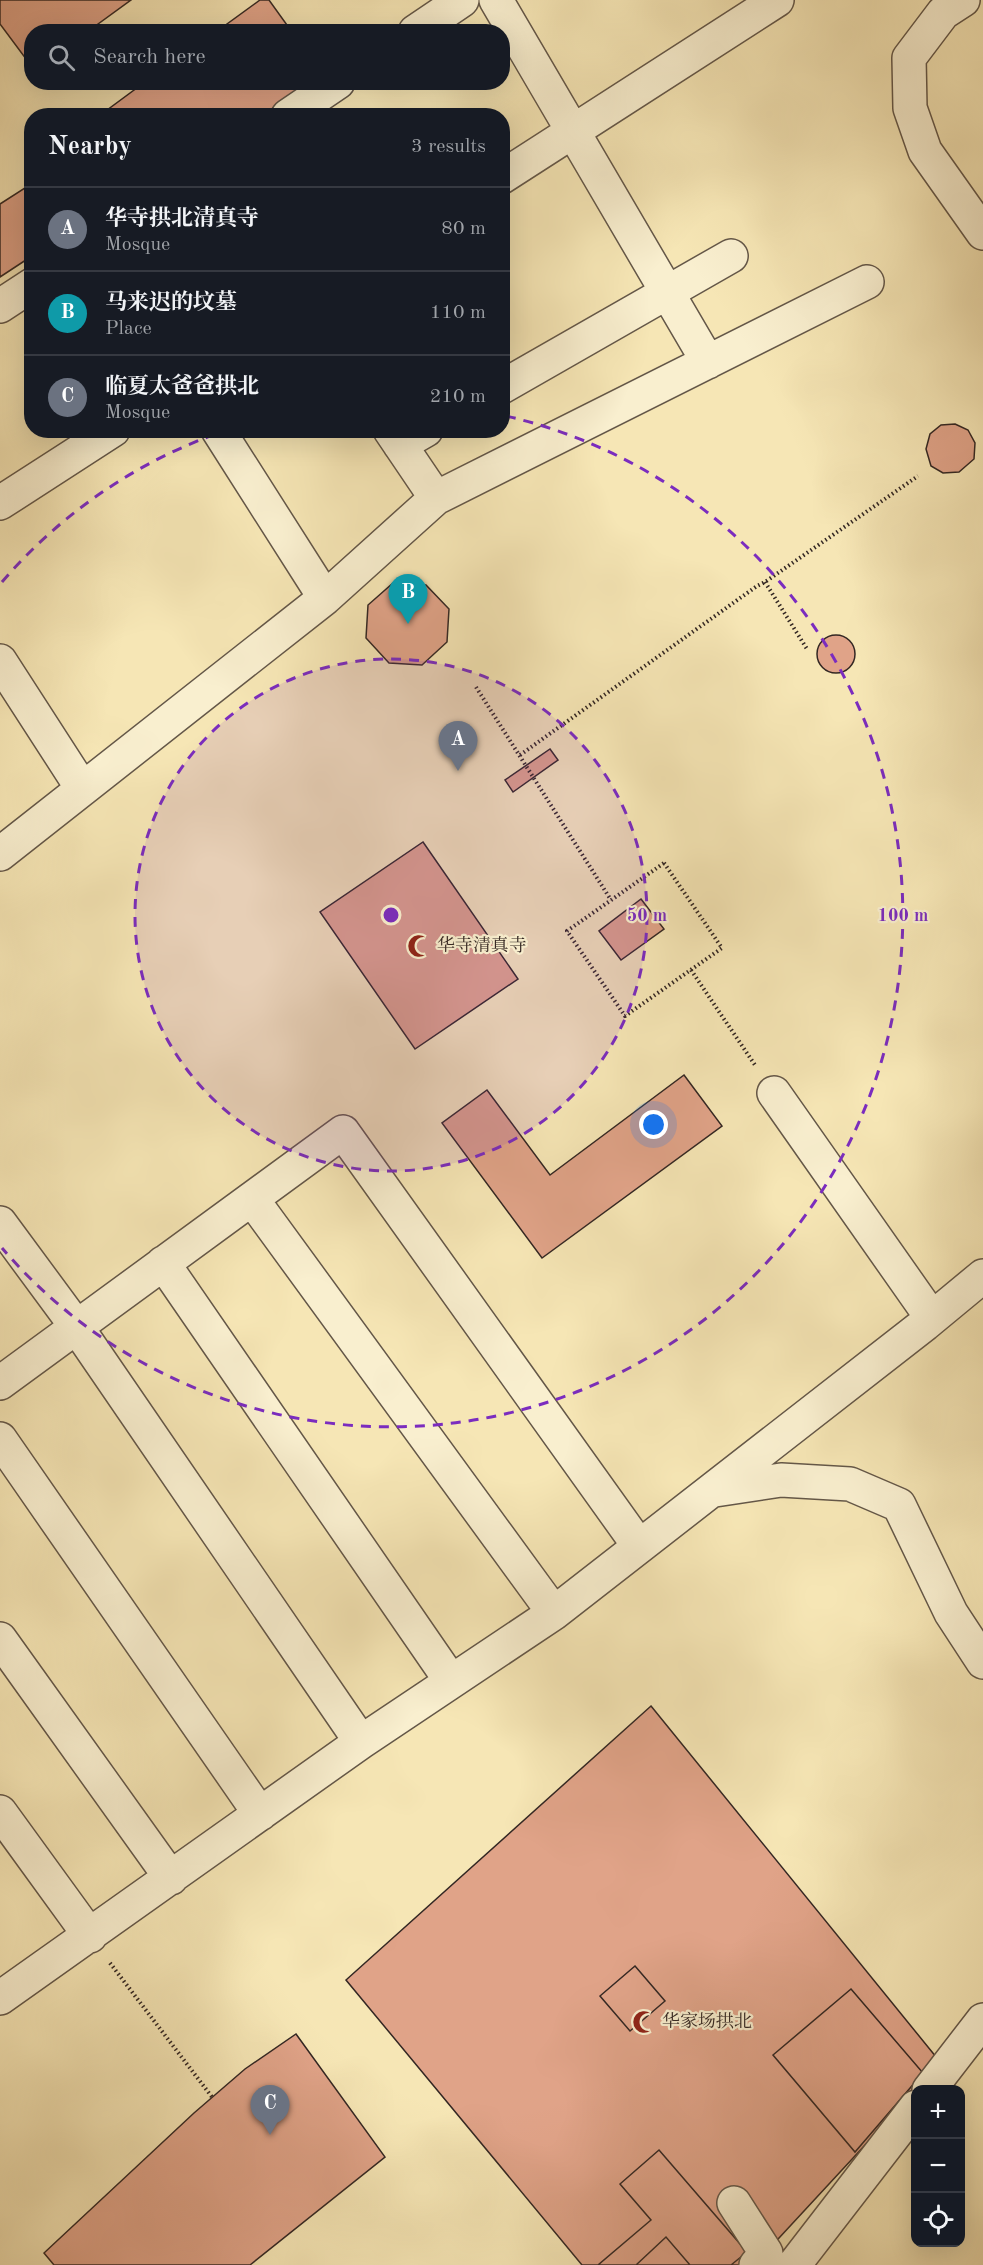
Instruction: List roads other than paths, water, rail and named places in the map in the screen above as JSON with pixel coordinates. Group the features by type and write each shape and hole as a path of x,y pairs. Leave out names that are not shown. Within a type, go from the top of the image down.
{"street":[{"path":"426,24 462,0"},
{"path":"496,0 708,362"},
{"path":"510,172 777,0"},
{"path":"963,0 943,13 909,58 910,108 925,151 983,233"},
{"path":"300,108 326,90"},
{"path":"510,382 731,256"},
{"path":"0,854 325,598 436,498 867,282"},
{"path":"0,306 24,290"},
{"path":"0,503 101,438"},
{"path":"223,438 325,598"},
{"path":"407,438 436,498"},
{"path":"0,661 82,788"},
{"path":"774,1093 932,1318"},
{"path":"0,1383 343,1132 639,1546"},
{"path":"252,1199 554,1613"},
{"path":"0,1223 76,1326 361,1742"},
{"path":"163,1263 451,1681"},
{"path":"0,1998 361,1742 554,1613 983,1276"},
{"path":"0,1439 260,1814"},
{"path":"711,1491 781,1480 850,1484 899,1505 951,1613 983,1662"},
{"path":"0,1639 171,1878"},
{"path":"0,1812 90,1936"},
{"path":"933,2085 983,2020"},
{"path":"794,2265 911,2112"},
{"path":"734,2203 766,2253 756,2265"}],"place":[{"name":"马来迟的坟墓","path":"408,624"},
{"name":"华寺拱北清真寺","path":"458,771"},
{"name":"华寺清真寺","path":"419,946"},
{"name":"华家场拱北","path":"644,2022"},
{"name":"临夏太爸爸拱北","path":"270,2135"}]}
